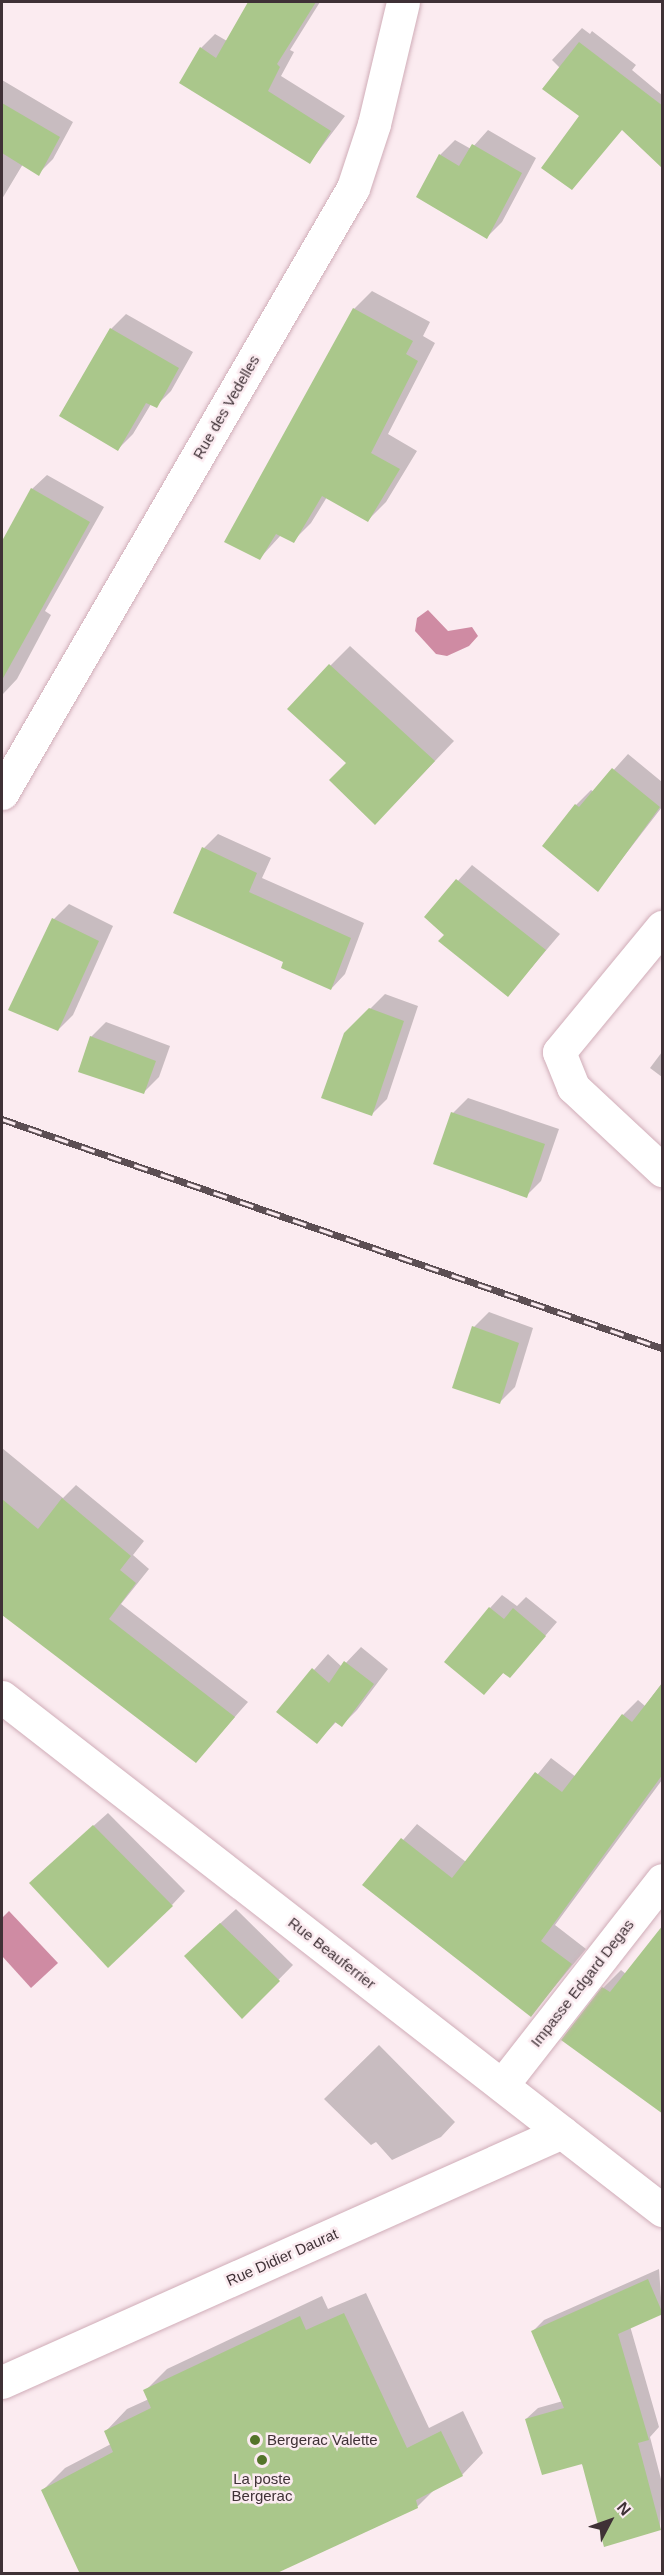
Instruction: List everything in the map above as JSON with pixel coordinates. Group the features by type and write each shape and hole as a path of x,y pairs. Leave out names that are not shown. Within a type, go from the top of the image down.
{"street":[{"name":"Rue des Vedelles","path":"2,793 353,188 374,124 402,2"},
{"path":"663,927 559,1052 573,1087 663,1170"},
{"name":"Rue Beauferrier","path":"2,1697 663,2210"},
{"name":"Impasse Edgard Degas","path":"502,2085 663,1880"},
{"name":"Rue Didier Daurat","path":"2,2382 562,2132"}],"shaded area":[{"path":"428,610 448,631 472,627 478,636 469,646 447,656 436,654 415,631 417,618"},
{"path":"9,1911 58,1963 31,1988 2,1956 2,1918"}],"building":[{"path":"248,2 316,2 277,64 280,67 268,91 331,131 310,164 179,83 200,47 216,58"},
{"path":"579,42 663,106 663,169 622,130 572,190 541,168 579,116 542,89"},
{"path":"2,103 60,137 39,176 2,153"},
{"path":"472,144 522,173 487,239 416,197 439,154 459,166"},
{"path":"353,308 413,341 406,354 418,361 371,453 400,469 368,522 322,496 294,543 276,534 260,560 224,542"},
{"path":"110,328 179,368 157,408 146,403 118,451 59,416"},
{"path":"31,488 90,522 2,680 2,541"},
{"path":"329,664 435,761 375,825 329,780 346,763 287,709"},
{"path":"612,768 660,807 598,892 542,846 575,804 579,807"},
{"path":"202,847 257,873 249,892 351,938 331,990 281,968 283,962 173,913"},
{"path":"456,879 546,950 508,997 438,941 444,935 424,917"},
{"path":"52,918 99,941 58,1031 8,1010"},
{"path":"369,1008 404,1021 372,1116 321,1098 344,1033"},
{"path":"90,1036 156,1061 144,1094 78,1072"},
{"path":"451,1112 545,1144 527,1198 433,1164"},
{"path":"472,1326 519,1343 500,1404 452,1388"},
{"path":"62,1498 131,1556 120,1570 136,1583 109,1619 235,1717 196,1763 2,1615 2,1499 38,1529"},
{"path":"489,1607 504,1619 513,1608 546,1636 510,1678 503,1673 484,1695 444,1662"},
{"path":"344,1661 374,1684 342,1727 335,1722 317,1744 276,1712 312,1668 329,1683"},
{"path":"663,1682 663,1774 541,1941 572,1964 531,2017 362,1885 401,1838 452,1878 535,1772 562,1792 622,1714 632,1722"},
{"path":"93,1825 173,1906 108,1968 29,1883"},
{"path":"220,1923 280,1981 242,2019 184,1956"},
{"path":"663,1925 663,2114 561,2040 602,1987 610,1992"},
{"path":"648,2279 663,2314 618,2334 649,2440 638,2443 661,2530 604,2547 582,2464 542,2475 525,2419 564,2408 531,2331"},
{"name":"Bergerac Valette","path":"344,2313 407,2448 441,2431 463,2476 416,2500 418,2508 275,2574 80,2574 41,2490 113,2452 104,2431 151,2408 143,2390 300,2316 306,2330"}],"railway":[{"path":"2,1119 662,1348"}],"place":[{"name":"Bergerac Valette","path":"255,2440"},
{"name":"La poste Bergerac","path":"262,2460"}]}
